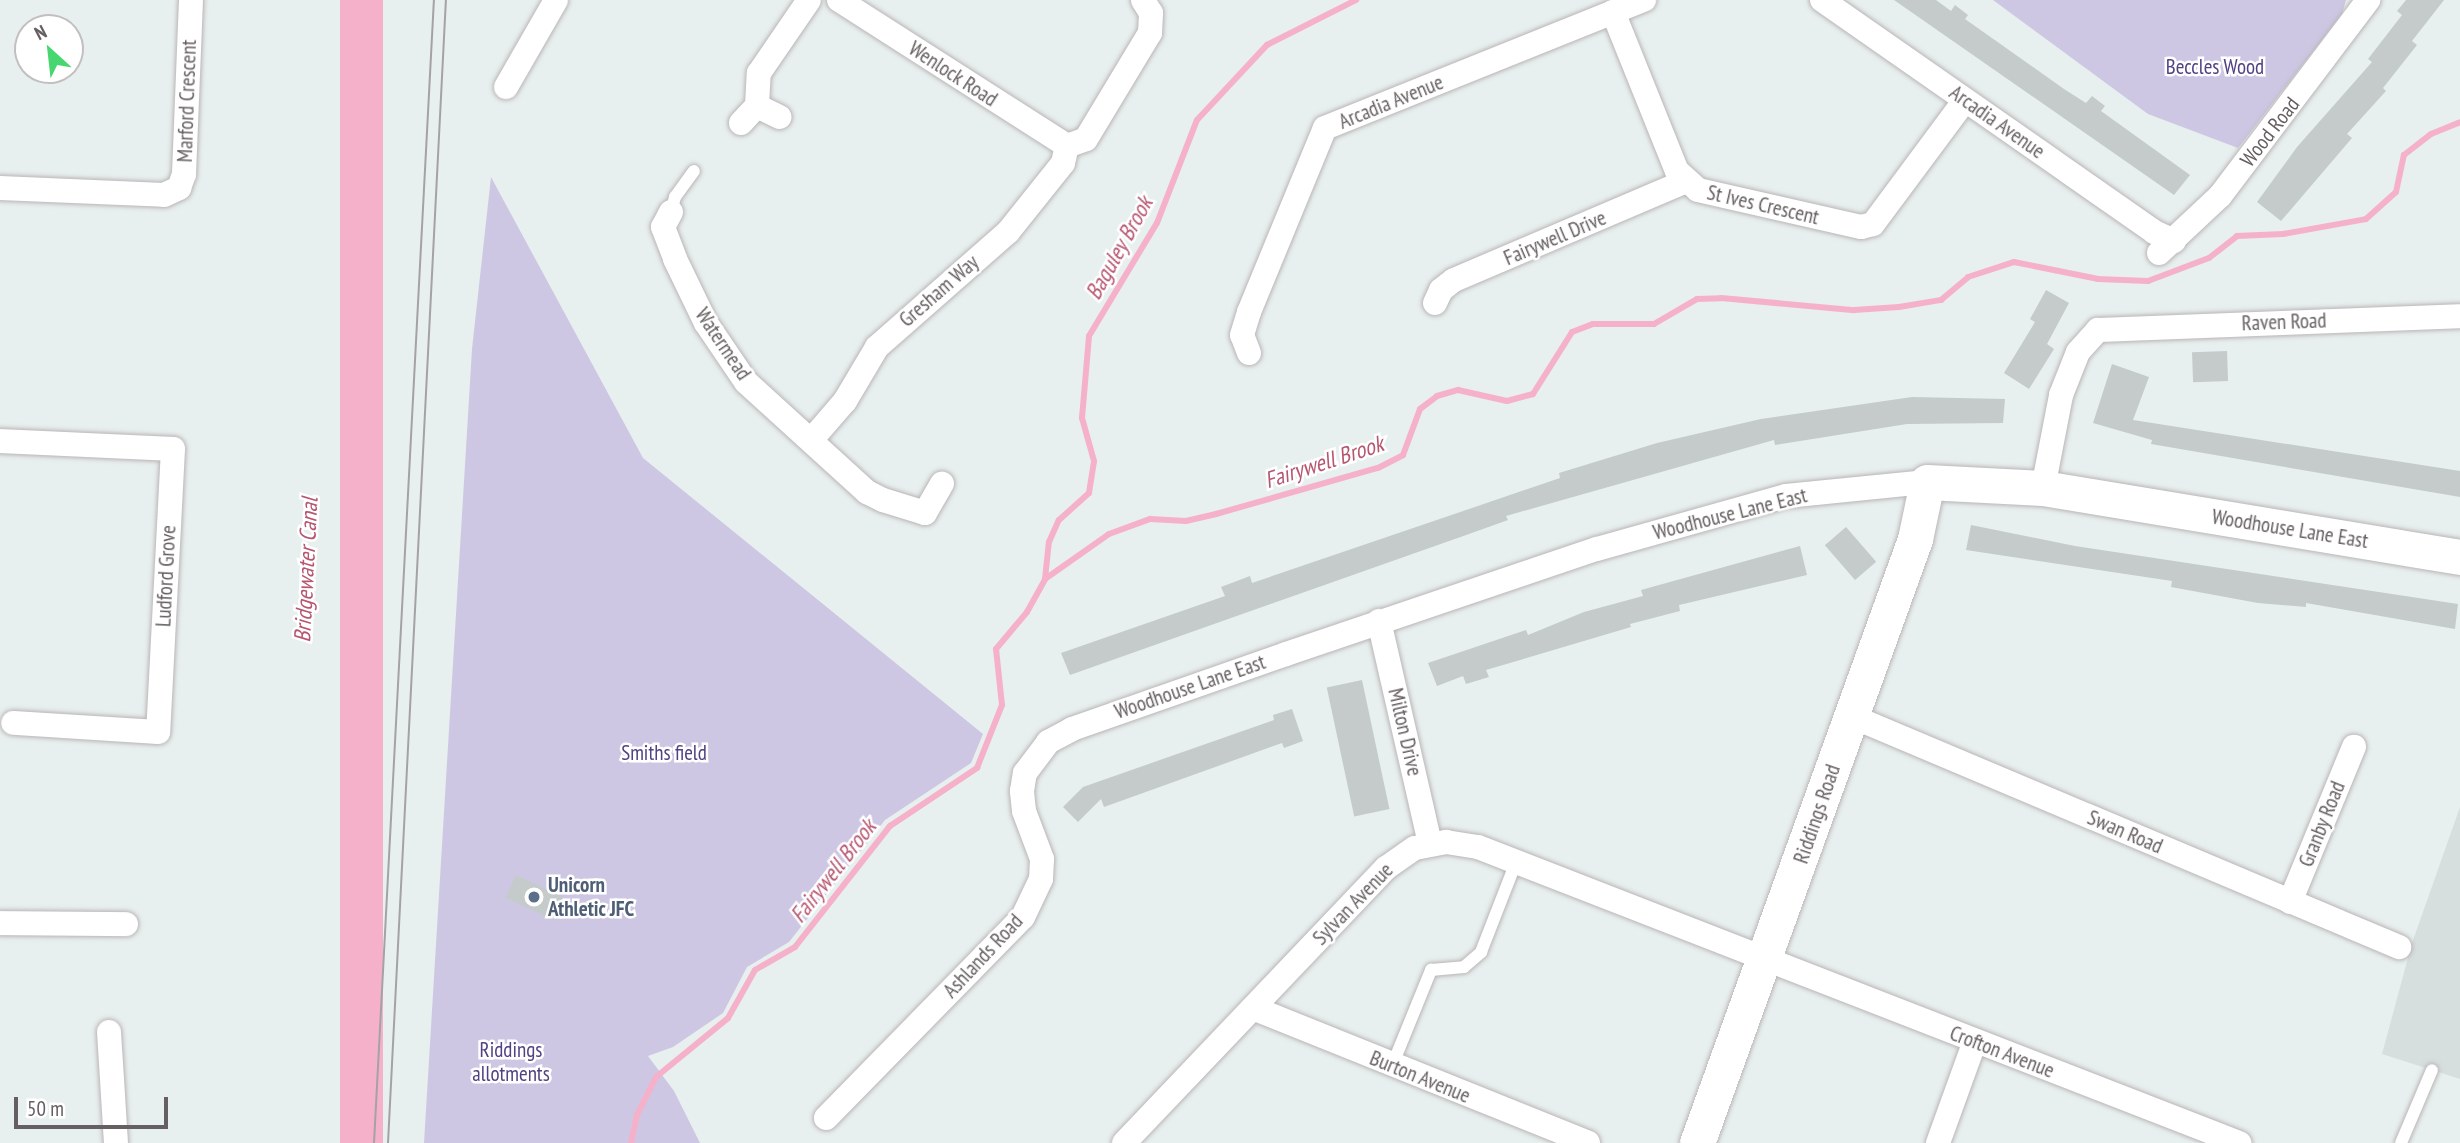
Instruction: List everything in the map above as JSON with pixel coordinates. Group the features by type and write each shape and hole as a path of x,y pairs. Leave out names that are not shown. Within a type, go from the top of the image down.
{"street":[{"name":"Marford Crescent","path":"0,188 163,195 179,188 184,174 191,0"},
{"path":"506,87 513,56 556,0"},
{"path":"780,117 749,115 760,73 809,0"},
{"name":"Wenlock Road","path":"839,0 1067,146"},
{"path":"1067,146 1086,139 1150,33 1151,13 1143,0"},
{"name":"Arcadia Avenue","path":"1249,354 1242,335 1249,312 1325,128 1644,0"},
{"name":"Arcadia Avenue","path":"1822,0 2154,232 2167,247"},
{"name":"Wood Road","path":"2167,247 2220,196 2368,0"},
{"name":"St Ives Crescent","path":"1613,12 1684,182 1698,190 1867,226 1883,215 1965,100"},
{"name":"Gresham Way","path":"813,438 845,401 877,347 1008,232 1063,163 1067,146"},
{"name":"Fairywell Drive","path":"1435,303 1441,290 1454,280 1684,182"},
{"name":"Watermead","path":"660,220 694,300 728,359 769,404 813,438 867,492 923,522 942,484"},
{"name":"Raven Road","path":"2043,488 2070,369 2087,338 2107,327 2460,316"},
{"name":"Ludford Grove","path":"0,441 173,449 158,732 13,723"},
{"name":"Woodhouse Lane East","path":"1035,757 1048,742 1072,729 1379,621 1597,550 1786,496 1927,482 2043,488 2460,557"},
{"name":"Riddings Road","path":"1697,1143 1915,539 1927,482"},
{"name":"Milton Drive","path":"1379,621 1430,844"},
{"name":"Swan Road","path":"1851,716 2399,947"},
{"name":"Granby Road","path":"2290,902 2354,747"},
{"name":"Ashlands Road","path":"826,1118 1023,917 1041,879 1042,859 1024,811 1022,790 1035,757"},
{"name":"Sylvan Avenue","path":"1124,1143 1386,869 1415,848 1430,844 1461,843 1765,960"},
{"path":"0,923 126,924"},
{"name":"Crofton Avenue","path":"1765,960 2239,1143"},
{"name":"Burton Avenue","path":"1253,1008 1391,1066 1588,1143"},
{"path":"109,1032 116,1143"},
{"path":"1938,1143 1975,1041"}],"lane":[{"path":"660,220 694,171"},
{"path":"1391,1066 1431,970 1435,966 1464,967 1481,952 1516,862"},
{"path":"2401,1143 2432,1070"}],"shaded area":[{"path":"340,0 383,0 383,1143 340,1143"},
{"path":"2460,807 2460,1079 2382,1054 2412,943"}],"green space":[{"name":"Beccles Wood","path":"1993,0 2346,0 2342,14 2238,148 2148,114"},
{"name":"Smiths field","path":"491,177 643,458 983,734 971,763 885,820 789,942 747,967 723,1013 673,1047 648,1056 674,1091 700,1143 424,1143 472,349"}],"building":[{"path":"1894,0 1936,0 1951,11 1955,5 1968,15 1965,19 2064,89 2086,103 2092,96 2105,106 2101,111 2190,175 2174,195"},
{"path":"2406,0 2444,0 2412,41 2417,45 2383,88 2386,91 2347,134 2352,138 2281,221 2257,202 2297,147 2372,62 2368,59 2402,15 2397,11"},
{"path":"2046,290 2069,303 2047,344 2054,349 2029,389 2004,373 2035,322 2030,319"},
{"path":"2227,351 2228,381 2193,382 2192,352"},
{"path":"2112,364 2149,377 2133,420 2460,471 2460,497 2151,444 2152,440 2093,423"},
{"path":"1912,397 2005,399 2003,423 1907,424 1775,445 1774,440 1506,516 1508,520 1070,675 1061,653 1225,596 1221,587 1250,576 1252,583 1560,478 1559,473 1657,443 1761,419"},
{"path":"1971,525 2075,546 2458,604 2455,629 2306,603 2306,607 2258,603 2171,587 2172,581 1966,550"},
{"path":"1846,527 1876,562 1855,580 1825,545"},
{"path":"1800,546 1807,575 1679,605 1680,611 1630,624 1631,627 1486,670 1489,677 1466,684 1463,676 1437,686 1428,663 1526,630 1528,635 1584,612 1643,596 1641,590"},
{"path":"1362,680 1389,809 1354,817 1327,687"},
{"path":"1292,709 1303,741 1284,748 1282,743 1104,807 1101,799 1078,822 1063,807 1083,787 1274,720 1273,715"},
{"name":"Unicorn Athletic JFC","path":"516,875 563,897 553,920 505,898"}],"waterway":[{"name":"Baguley Brook","path":"1045,579 1049,542 1059,520 1089,493 1094,461 1082,418 1089,336 1157,223 1197,120 1267,45 1356,0"},
{"name":"Fairywell Brook","path":"631,1143 637,1115 656,1077 728,1018 755,970 795,947 890,826 977,768 1002,705 996,649 1027,612 1045,579 1109,534 1150,519 1186,521 1216,514 1378,468 1403,455 1420,409 1437,396 1458,390 1507,401 1533,394 1572,332 1593,324 1654,324 1697,299 1721,298 1854,310 1899,307 1941,300 1968,277 2014,262 2098,279 2148,281 2209,258 2237,236 2283,234 2366,219 2396,192 2404,155 2431,134 2460,122"}],"tram line":[{"path":"374,1143 434,0"},
{"path":"388,1143 446,0"}],"place":[{"name":"Unicorn Athletic JFC","path":"534,897"}],"water label":[{"name":"Bridgewater Canal","path":"306,570"}],"park label":[{"name":"Riddings allotments","path":"511,1062"}]}
